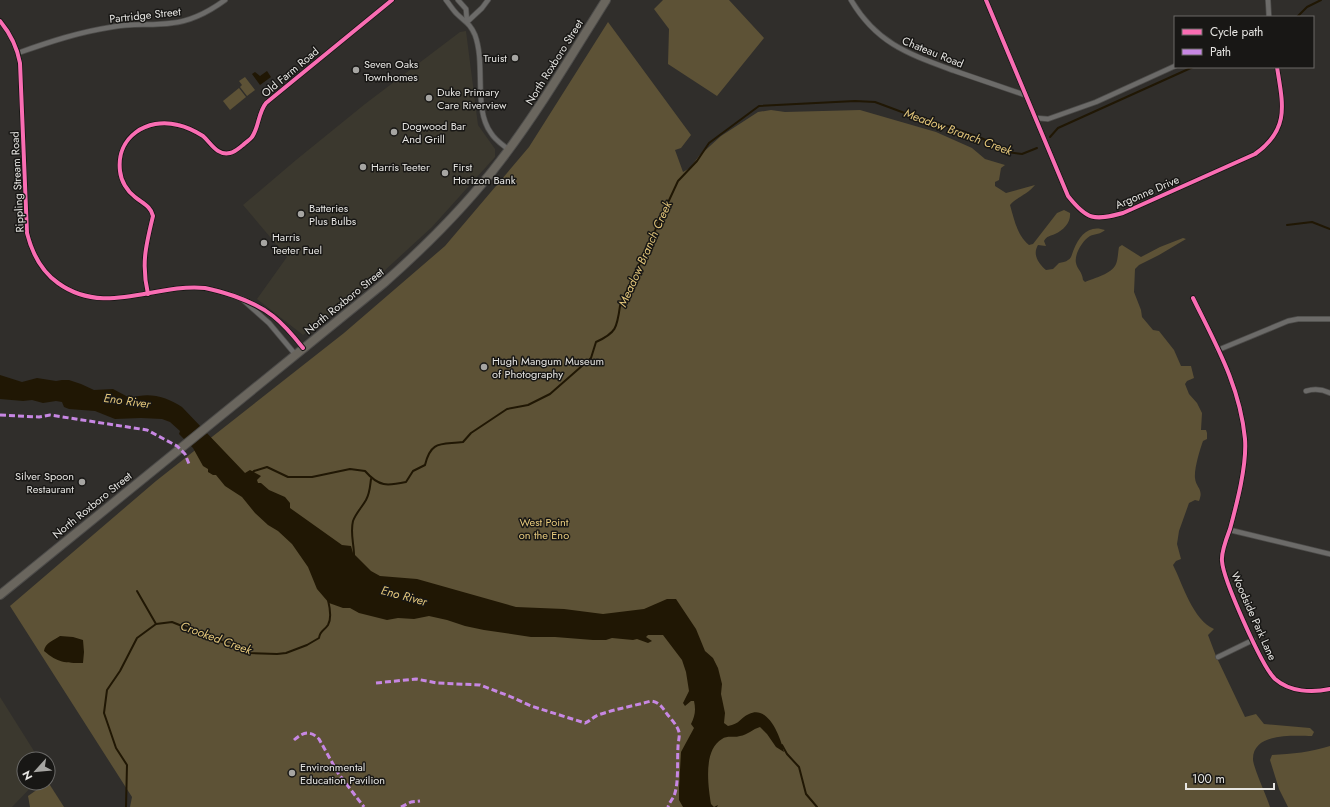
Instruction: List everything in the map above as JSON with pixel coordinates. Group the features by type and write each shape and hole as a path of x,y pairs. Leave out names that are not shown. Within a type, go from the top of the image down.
{"highway":[{"name":"North Roxboro Street","path":"0,595 410,260 468,200 509,150 554,84 606,0"}],"street":[{"name":"Partridge Street","path":"18,53 60,39 112,27 165,24 183,21 208,12 225,0"},
{"name":"Old Farm Road","path":"148,294 144,266 145,246 153,216 149,208 128,191 122,181 120,173 122,152 132,134 151,124 171,123 192,130 221,153 230,153 237,150 252,136 262,109 266,103 392,0"},
{"path":"446,0 459,16 467,22 475,35 479,48 481,101 484,120 491,134 509,150"},
{"path":"458,0 466,9 467,22"},
{"path":"467,22 488,0"},
{"name":"Chateau Road","path":"851,0 874,31 898,48 924,60 1025,96"},
{"name":"Argonne Drive","path":"986,0 1068,196 1078,209 1090,216 1099,218 1123,213 1255,154 1264,148 1277,130 1282,118 1277,68"},
{"path":"1268,0 1269,16"},
{"name":"Rippling Stream Road","path":"0,21 11,37 18,53 21,86 26,222 29,242 44,270 54,280 67,289 83,296 105,299 176,289 194,288 222,292 258,305 274,316 303,348"},
{"path":"1036,118 1048,119 1096,102 1174,66"},
{"name":"Rippling Stream Road","path":"241,298 248,306 269,323 295,354"},
{"name":"Woodside Park Lane","path":"1193,298 1236,390 1245,441 1238,499 1222,559 1224,574 1268,671 1280,682 1294,689 1307,691 1330,689"},
{"path":"1218,350 1288,321 1298,319 1330,319"},
{"path":"1306,391 1312,388 1330,393"},
{"path":"1230,530 1330,554"},
{"path":"1218,657 1253,640"}],"shaded area":[{"path":"466,31 478,125 495,149 495,157 432,227 371,283 303,335 257,299 287,257 243,205 365,104 460,32"},
{"path":"0,697 34,751 16,751 16,791 27,791 12,807 0,807"}],"green space":[{"path":"663,0 729,0 764,38 717,96 668,64 669,29 654,9"},
{"name":"West Point on the Eno","path":"608,22 691,135 681,148 675,150 683,172 690,168 699,156 721,136 758,112 771,110 785,112 860,110 936,132 972,148 985,159 1005,165 1001,168 999,180 995,182 995,186 1006,193 1035,185 1010,205 1019,232 1029,245 1033,244 1057,213 1064,210 1070,213 1068,223 1064,228 1046,238 1044,241 1046,246 1038,245 1036,249 1037,259 1046,270 1053,269 1059,263 1069,259 1076,244 1085,232 1089,230 1105,230 1087,238 1076,256 1077,265 1085,282 1107,273 1114,267 1117,262 1119,247 1122,245 1141,257 1160,247 1183,238 1186,239 1139,265 1135,269 1134,292 1142,317 1153,330 1159,331 1174,350 1181,366 1191,366 1194,378 1187,381 1185,384 1189,394 1197,403 1202,413 1201,430 1206,430 1207,433 1207,439 1203,441 1195,470 1195,478 1201,494 1199,501 1195,500 1189,503 1179,531 1177,544 1181,559 1176,561 1173,565 1194,610 1200,618 1214,629 1208,635 1216,656 1245,717 1256,714 1264,724 1310,728 1314,732 1312,736 1285,736 1266,740 1259,744 1255,751 1253,760 1270,807 130,807 132,797 10,606 156,481 344,333 445,246 529,147"},
{"path":"245,77 255,90 247,96 240,87 242,85 239,81"},
{"path":"239,88 246,97 230,110 223,101"},
{"path":"1330,746 1330,807 1288,807 1279,789 1270,760 1272,755 1316,750"},
{"path":"35,791 54,791 64,807 30,807 28,796"}],"water":[{"path":"267,71 271,77 260,85 252,74 255,72 260,76"},
{"name":"Eno River","path":"0,375 22,382 37,378 56,381 69,380 94,390 113,389 130,398 150,395 176,403 182,407 245,473 250,470 261,476 257,480 258,483 261,483 269,490 285,497 290,503 290,508 342,545 351,546 353,553 371,571 380,576 417,579 516,607 564,609 603,614 644,609 667,599 676,599 696,629 705,651 713,658 718,668 722,684 721,694 725,713 724,723 728,726 738,722 749,714 756,712 762,714 773,724 784,752 776,747 760,727 738,737 724,738 716,744 709,759 708,778 711,804 714,807 683,807 679,800 681,752 694,728 691,724 695,713 695,704 694,701 691,701 685,706 683,703 689,691 686,672 682,660 663,635 648,635 646,637 652,641 648,643 637,639 612,638 606,640 593,640 531,637 484,630 429,616 414,619 398,618 387,620 329,603 317,589 308,567 292,544 255,513 242,497 225,486 216,475 208,472 208,469 203,466 193,448 179,434 180,431 170,422 162,419 115,419 95,411 69,409 64,407 62,402 56,401 43,403 32,400 23,401 0,399"},
{"path":"60,636 73,637 83,640 83,663 62,662 53,658 44,651 48,644"}],"waterway":[{"name":"Meadow Branch Creek","path":"1298,16 1307,7 1321,0"},
{"name":"Meadow Branch Creek","path":"1050,137 1058,128 1191,68"},
{"name":"Meadow Branch Creek","path":"252,473 267,467 288,477 312,477 350,469 365,471 379,483 394,484 406,482 413,471 425,465 430,451 438,445 463,442 471,433 507,409 528,405 550,394 591,358 596,342 608,336 614,329 618,320 620,306 678,181 697,161 709,143 759,106 855,101 875,102 926,121 951,127 981,138 995,144 1007,152 1022,154 1037,148"},
{"path":"1287,225 1312,222 1330,229"},
{"path":"354,555 352,525 370,490 371,479"},
{"path":"137,591 156,624"},
{"name":"Crooked Creek","path":"126,807 127,765 116,748 104,713 107,690 120,671 137,638 156,624 172,622 250,653 286,653 307,645 319,638 320,633 328,625 330,619 328,600"},
{"path":"782,745 787,754 799,767 806,794 817,807"}],"marked path":[{"path":"0,415 39,417 50,415 147,430 177,446 185,454 189,464"},
{"path":"376,683 416,679 437,683 480,685 531,706 585,723 604,713 651,701 656,702 674,722 679,734 677,785 674,796 668,807"},
{"path":"294,740 300,735 306,733 316,736 338,773 364,807"},
{"path":"401,807 411,802 420,801"}],"cycle path":[{"path":"148,294 145,273 145,255 153,216 148,207 129,192 122,178 120,171 120,159 123,148 128,139 145,127 166,123 188,128 197,132 221,153 234,152 252,137 261,111 266,103 392,0"},
{"path":"986,0 1068,196 1081,210 1092,216 1105,217 1123,213 1255,154 1266,145 1279,126 1282,105 1277,68"},
{"path":"0,21 13,40 20,63 27,233 38,261 47,273 58,283 76,293 94,297 112,298 186,288 205,288 224,293 265,310 280,322 303,348"},
{"path":"1193,298 1226,366 1238,401 1245,439 1241,484 1233,519 1222,553 1224,571 1244,622 1261,658 1275,679 1287,687 1294,689 1309,691 1330,689"}],"place":[{"name":"Truist","path":"515,58"},
{"name":"Seven Oaks Townhomes","path":"356,70"},
{"name":"Duke Primary Care Riverview","path":"429,98"},
{"name":"Dogwood Bar And Grill","path":"394,132"},
{"name":"Harris Teeter","path":"363,167"},
{"name":"First Horizon Bank","path":"445,173"},
{"name":"Batteries Plus Bulbs","path":"301,214"},
{"name":"Harris Teeter Fuel","path":"264,243"},
{"name":"Hugh Mangum Museum of Photography","path":"484,367"},
{"name":"Silver Spoon Restaurant","path":"82,482"},
{"name":"Environmental Education Pavilion","path":"292,773"}]}
